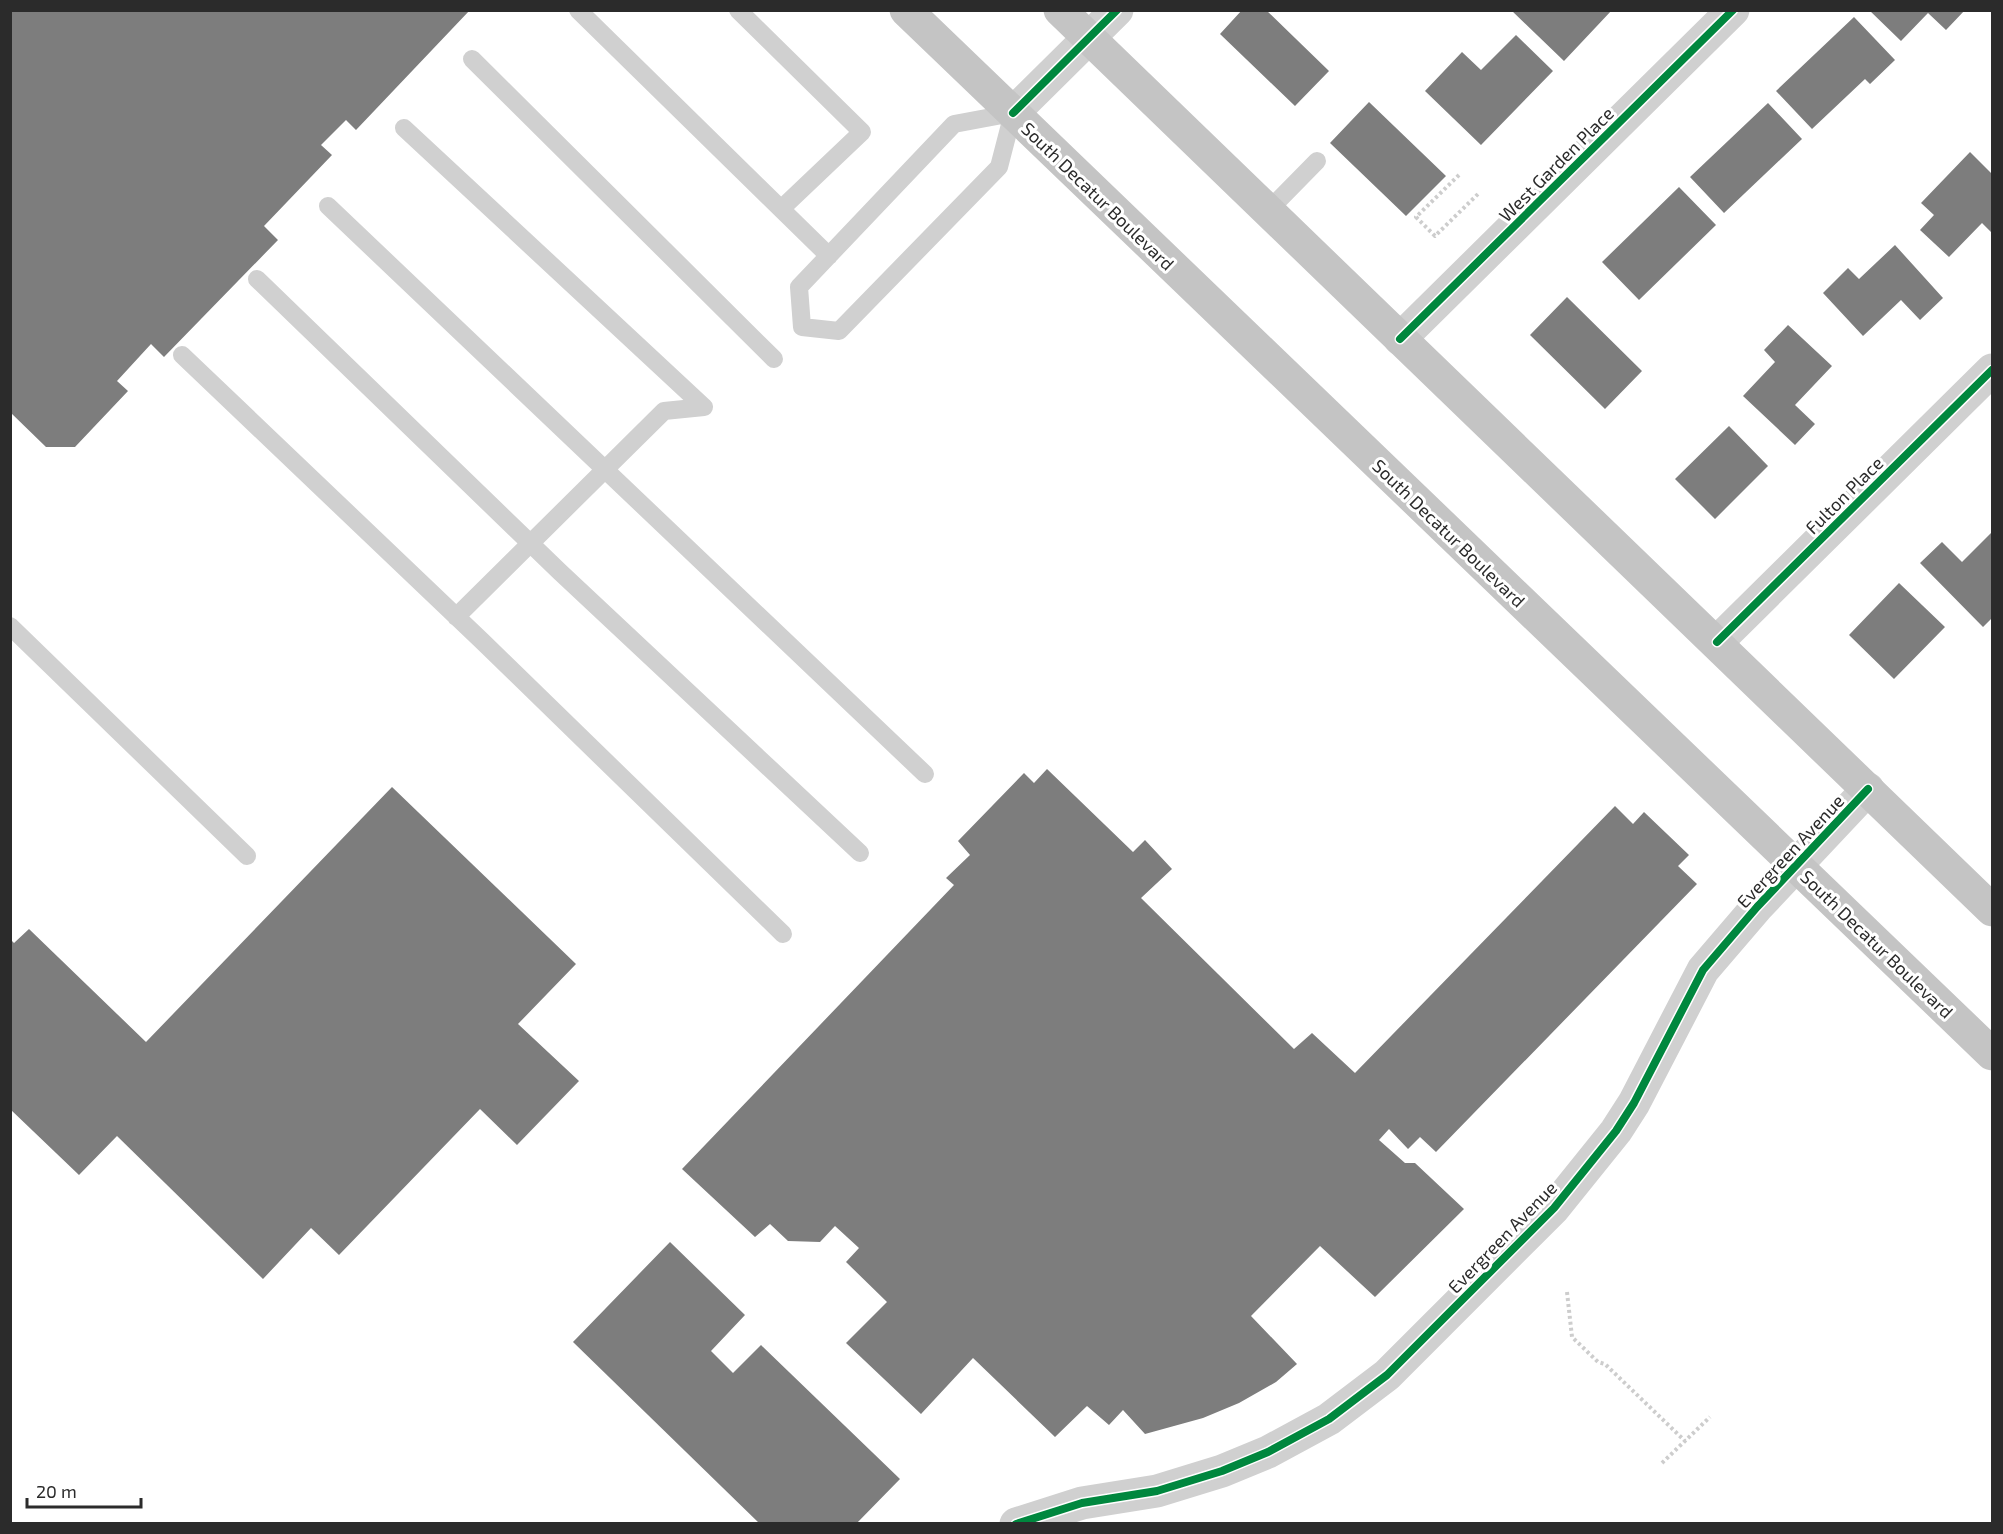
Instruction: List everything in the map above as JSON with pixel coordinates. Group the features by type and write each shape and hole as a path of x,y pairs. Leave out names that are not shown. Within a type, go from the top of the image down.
{"main road":[{"name":"South Decatur Boulevard","path":"906,10 1992,1054"},
{"path":"1060,10 1992,910"}],"street":[{"path":"1013,113 1117,10"},
{"name":"West Garden Place","path":"1400,339 1733,10"},
{"name":"Fulton Place","path":"1717,642 1992,370"},
{"name":"Evergreen Avenue","path":"1016,1524 1082,1503 1157,1491 1222,1471 1268,1452 1329,1419 1387,1375 1554,1208 1595,1158 1634,1103 1703,970 1868,789"}],"lane":[{"path":"578,10 829,256"},
{"path":"738,10 862,132 781,209"},
{"path":"472,59 774,359"},
{"path":"1013,113 999,167 839,331 802,327 799,287 954,124 1013,113"},
{"path":"404,128 704,407 664,411 529,542 456,617"},
{"path":"1267,212 1317,161"},
{"path":"328,206 606,467 925,774"},
{"path":"257,279 529,542 860,853"},
{"path":"182,355 783,934"},
{"path":"10,627 247,856"}],"path":[{"path":"1459,175 1416,218 1435,236 1478,194"},
{"path":"1567,1292 1572,1337 1598,1362 1605,1364 1685,1441"},
{"path":"1662,1463 1710,1417"}],"building":[{"path":"10,10 470,10 356,130 346,120 321,145 332,155 264,226 278,240 164,357 151,344 117,381 128,391 75,447 46,447 10,412"},
{"path":"1242,10 1266,10 1329,71 1295,106 1220,34"},
{"path":"1511,10 1612,10 1564,61"},
{"path":"1869,10 1965,10 1946,30 1928,13 1901,41"},
{"path":"1854,17 1895,60 1870,84 1865,79 1812,129 1776,91"},
{"path":"1516,35 1553,71 1481,145 1425,91 1462,52 1481,70"},
{"path":"1369,102 1446,176 1406,216 1330,143"},
{"path":"1768,103 1802,139 1724,213 1690,177"},
{"path":"1970,152 1992,174 1992,233 1982,223 1949,257 1920,230 1934,215 1921,203"},
{"path":"1679,187 1716,225 1639,300 1602,262"},
{"path":"1895,245 1943,298 1920,320 1901,300 1863,336 1823,293 1848,268 1859,279"},
{"path":"1567,297 1642,371 1605,409 1530,335"},
{"path":"1788,325 1832,366 1795,405 1815,424 1795,445 1743,396 1775,362 1764,350"},
{"path":"1729,426 1768,466 1715,519 1675,479"},
{"path":"1992,532 1992,618 1983,627 1920,563 1942,542 1962,562"},
{"path":"1899,583 1945,627 1894,679 1849,635"},
{"path":"1047,769 1133,852 1145,840 1172,869 1141,898 1294,1049 1312,1033 1355,1073 1615,806 1633,824 1644,812 1689,855 1678,866 1697,884 1436,1152 1420,1137 1408,1149 1389,1129 1379,1140 1405,1163 1415,1163 1464,1209 1375,1297 1320,1246 1251,1316 1297,1364 1276,1382 1239,1403 1203,1418 1145,1434 1123,1410 1109,1425 1087,1406 1055,1437 973,1358 921,1414 846,1343 887,1302 846,1262 859,1248 835,1226 820,1242 788,1241 770,1224 755,1237 682,1169 954,885 946,878 970,855 958,841 1024,773 1034,783"},
{"path":"392,787 576,964 518,1024 579,1081 517,1145 480,1109 339,1255 311,1228 263,1279 117,1136 79,1175 10,1109 10,939 14,943 29,929 146,1042"},
{"path":"670,1242 745,1315 711,1351 733,1373 761,1345 900,1479 856,1524 760,1524 573,1342"}],"cycle path":[{"path":"1013,113 1117,10"},
{"path":"1400,339 1733,10"},
{"path":"1717,642 1992,370"},
{"path":"1016,1524 1082,1503 1157,1491 1222,1471 1268,1452 1329,1419 1387,1375 1554,1208 1616,1131 1634,1103 1703,970 1757,907 1868,789"}]}
